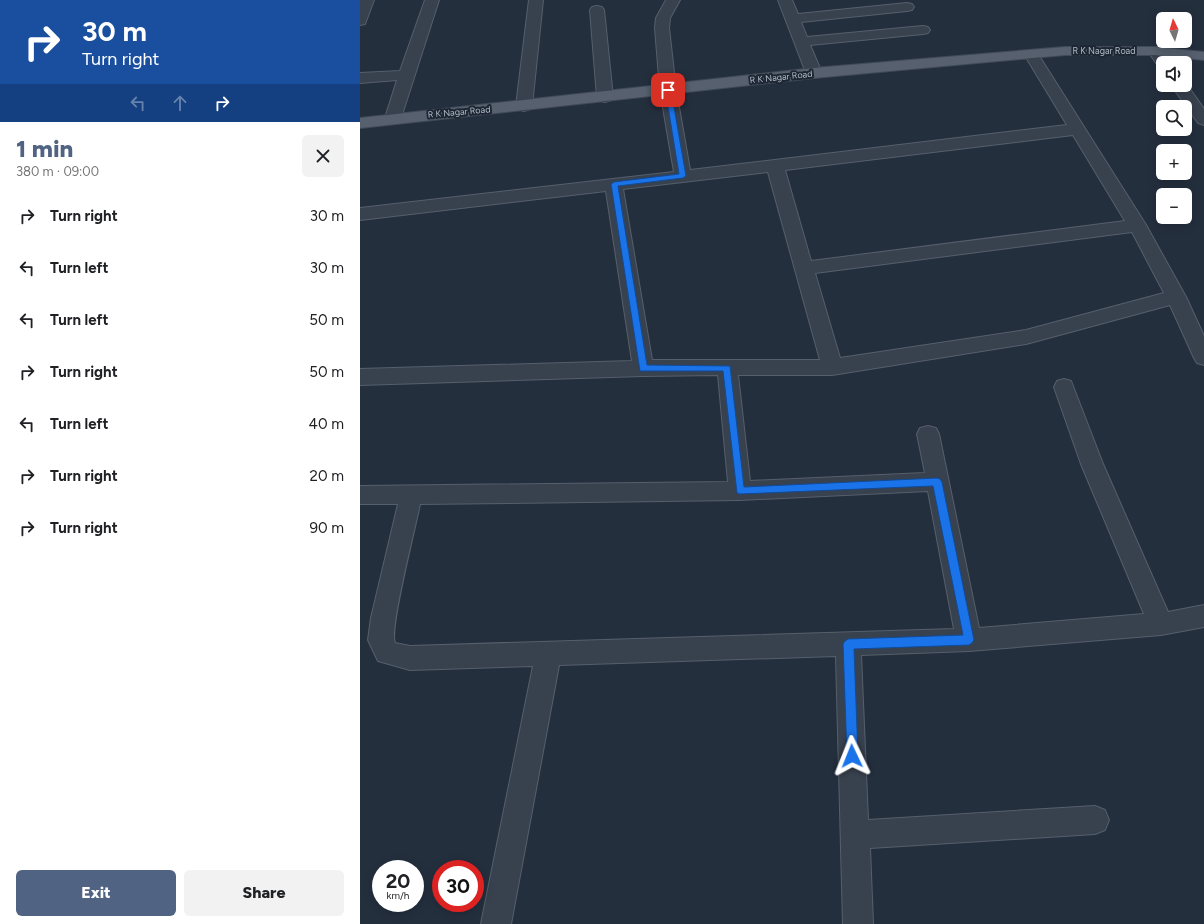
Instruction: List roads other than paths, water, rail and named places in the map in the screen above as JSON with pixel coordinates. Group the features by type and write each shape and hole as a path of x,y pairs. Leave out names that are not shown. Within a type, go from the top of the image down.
{"main road":[{"name":"R K Nagar Road","path":"360,123 393,118 524,106 814,73 1065,51 1156,57"},
{"name":"R K Nagar Road","path":"1192,56 1204,56"}],"street":[{"path":"360,21 367,0"},
{"path":"393,118 432,0"},
{"path":"524,106 536,0"},
{"path":"673,0 663,18 662,28 668,90 683,176"},
{"path":"785,0 814,73"},
{"path":"792,19 907,7"},
{"path":"597,10 605,97"},
{"path":"801,42 923,30"},
{"path":"1031,54 1137,225 1176,297 1204,358"},
{"path":"360,78 406,75"},
{"path":"1184,92 1204,120"},
{"path":"360,214 1078,129"},
{"path":"775,166 832,366"},
{"path":"614,184 643,368"},
{"path":"805,268 1137,225"},
{"path":"360,377 643,368 832,366 1026,337 1176,297"},
{"path":"727,368 740,491"},
{"path":"1064,387 1092,464 1161,624"},
{"path":"928,434 969,640"},
{"path":"360,495 740,491 937,482"},
{"path":"411,495 383,618 381,640 387,653 410,658 969,640 1161,624 1204,616"},
{"path":"848,644 858,924"},
{"path":"496,924 548,654"},
{"path":"855,835 1095,820"}]}
